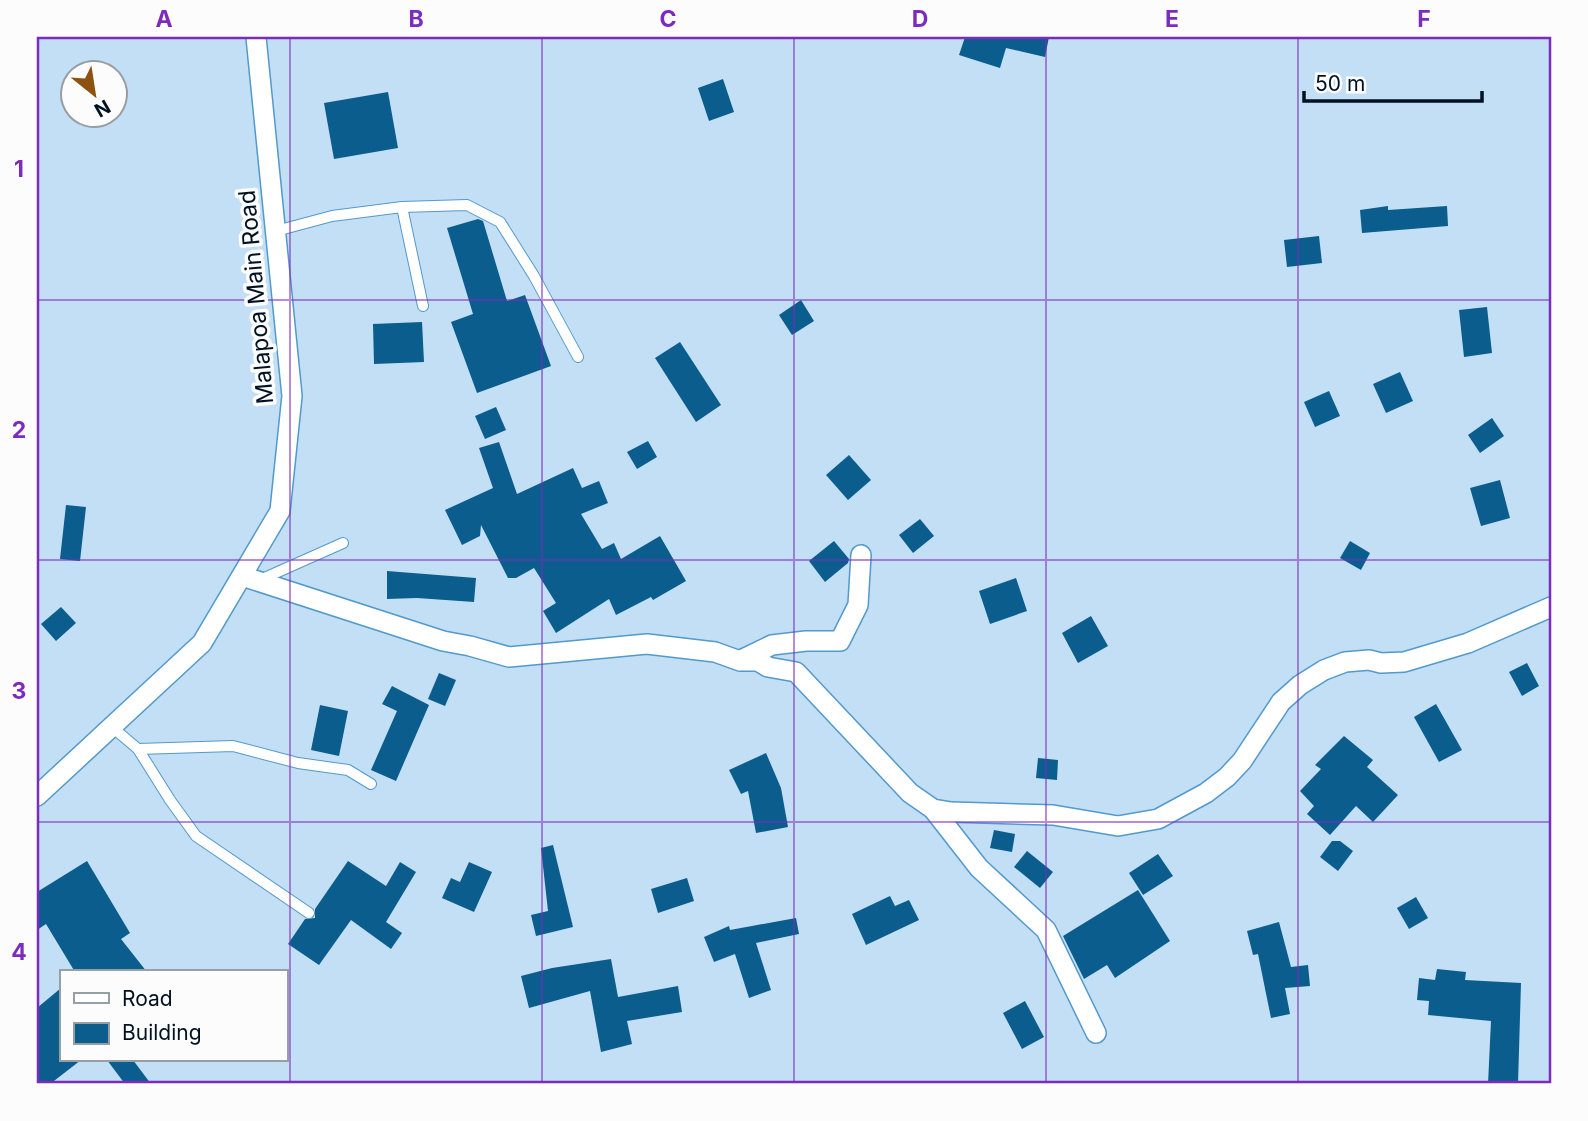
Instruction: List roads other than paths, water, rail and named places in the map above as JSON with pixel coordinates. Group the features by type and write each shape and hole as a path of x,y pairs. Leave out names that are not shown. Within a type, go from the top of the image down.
{"street":[{"name":"Malapoa Main Road","path":"37,796 202,643 250,579 280,511 292,396 257,37"},
{"path":"740,661 772,645 806,640 840,641 858,605 861,555"},
{"path":"250,579 443,641 509,657 647,644 715,652 740,661 758,661 768,667 796,672 910,793 933,808 979,868 1046,930 1096,1033"},
{"path":"933,808 951,812 1053,815 1118,825 1158,819 1206,793 1227,777 1242,761 1281,702 1300,685 1324,670 1345,662 1404,662 1468,643 1551,607"}],"lane":[{"path":"276,231 332,215 402,207 467,205 500,222 534,276 578,357"},
{"path":"402,207 423,306"},
{"path":"250,579 343,542"},
{"path":"112,727 138,749 196,836 309,913"},
{"path":"138,749 233,746 298,763 348,770 371,784"}]}
